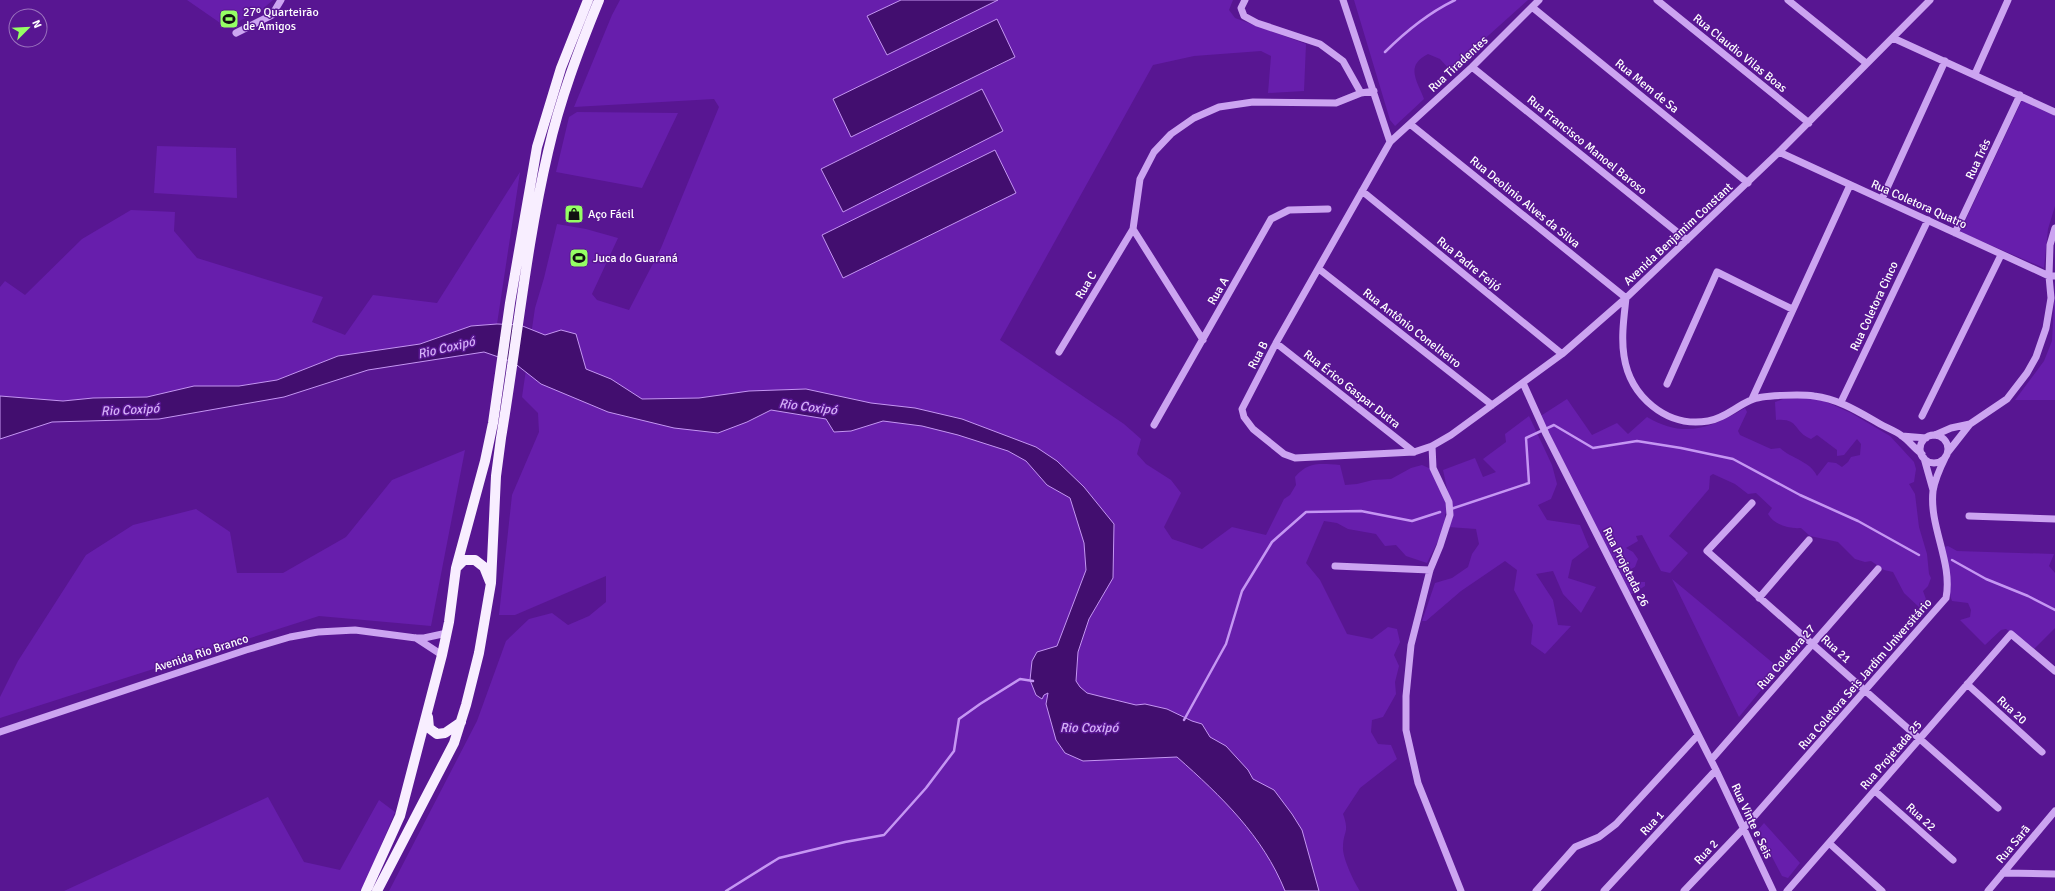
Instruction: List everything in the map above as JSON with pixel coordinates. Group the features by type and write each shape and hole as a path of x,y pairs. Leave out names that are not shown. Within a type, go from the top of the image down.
{"main road":[{"path":"366,891 400,816 429,709 447,633 456,568 485,461 496,403 510,303 538,147 561,68 588,0"},
{"path":"378,891 454,743 479,653 491,583 496,476 539,193 548,150 571,71 599,0"},
{"path":"456,568 464,560 475,560 484,568 491,583"},
{"path":"429,709 429,728 437,734 445,733 461,722"}],"street":[{"path":"236,33 272,15 281,0"},
{"path":"1245,0 1241,8 1244,16 1257,23 1320,44 1343,61 1362,93"},
{"path":"1343,0 1390,142"},
{"name":"Rua Tiradentes","path":"1390,142 1472,67 1539,0"},
{"name":"Rua Claudio Vilas Boas","path":"1657,0 1809,123"},
{"path":"1788,0 1866,63"},
{"path":"1975,74 2008,0"},
{"name":"Avenida Benjamim Constant","path":"1414,452 1432,446 1451,435 1523,383 1562,354 1626,298 1748,183 1809,123 1866,63 1893,38 1926,1"},
{"name":"Rua Mem de Sa","path":"1532,7 1748,183"},
{"path":"1893,38 2054,109"},
{"path":"1882,199 1945,61"},
{"name":"Rua Francisco Manoel Baroso","path":"1472,67 1687,240"},
{"path":"1203,340 1133,229 1140,179 1154,152 1171,134 1194,118 1219,107 1253,102 1336,103 1362,93 1374,91"},
{"name":"Rua Três","path":"1956,233 2020,95"},
{"name":"Rua Deolinio Alves da Silva","path":"1410,124 1626,298"},
{"name":"Rua B","path":"1390,142 1276,343 1242,409 1244,417 1253,429 1284,454 1303,459 1414,452"},
{"name":"Rua Coletora Quatro","path":"1779,152 2001,255 2052,276"},
{"path":"1752,399 1850,185"},
{"name":"Rua Padre Feijó","path":"1362,191 1562,354"},
{"name":"Rua A","path":"1154,425 1271,219 1289,210 1328,209"},
{"name":"Rua Coletora Cinco","path":"1841,402 1928,220"},
{"path":"1626,298 1622,340 1624,357 1629,374 1639,393 1653,408 1670,417 1692,422 1707,421 1723,417 1752,399 1792,395 1814,396 1841,402 1902,436 1923,456 1936,463 1947,454 1970,424 2007,399 2027,373 2036,357 2046,328 2051,298 2052,276 2050,245 2055,228"},
{"name":"Rua C","path":"1059,352 1133,229"},
{"path":"1922,416 2001,255"},
{"name":"Rua Antônio Conelheiro","path":"1319,268 1492,405"},
{"path":"1667,384 1717,272 1792,309"},
{"name":"Rua Érico Gaspar Dutra","path":"1276,343 1414,452"},
{"name":"Rua Projetada 26","path":"1523,383 1546,434 1710,760"},
{"path":"1902,436 1926,438 1935,436 1951,428 1970,424"},
{"path":"1933,490 1947,454 1948,447 1944,439 1935,436"},
{"path":"1926,438 1921,446 1933,490"},
{"path":"1432,446 1433,468 1449,502 1450,515 1430,570 1411,645 1406,696 1406,730 1418,782 1461,891"},
{"name":"Rua Coletora Seis Jardim Universitário","path":"1744,828 1866,691 1946,598 1947,574 1934,522 1933,490"},
{"name":"Rua 21","path":"1752,503 1707,551 1921,738 1998,808"},
{"path":"1969,516 2055,519"},
{"path":"1759,598 1809,540"},
{"path":"1335,566 1430,570"},
{"name":"Rua Coletora 27","path":"1710,760 1878,569"},
{"name":"Avenida Rio Branco","path":"0,732 246,650 290,637 318,632 355,630 416,638 429,638 447,633"},
{"name":"Rua Projetada 25","path":"1788,891 2011,634 2055,671"},
{"name":"Avenida Rio Branco","path":"416,638 442,655"},
{"name":"Rua 20","path":"1967,684 2042,752"},
{"path":"1536,891 1574,847 1599,837 1616,824 1698,736"},
{"name":"Rua Vinte e Seis","path":"1710,760 1773,891"},
{"name":"Rua 1","path":"1604,891 1716,770"},
{"name":"Rua 22","path":"1874,791 1953,860"},
{"name":"Rua Sarã","path":"1988,891 2055,811"},
{"name":"Rua 2","path":"1684,891 1744,828"},
{"path":"1829,843 1882,891"},
{"path":"2003,873 2055,874"}],"shaded area":[{"name":"27º Quarteirão de Amigos","path":"187,0 273,0 259,12 226,27"},
{"path":"620,0 1233,0 1229,10 1235,18 1306,44 1304,91 1268,93 1271,56 1261,51 1194,56 1153,65 1000,340 1124,424 1141,439 1137,454 1146,464 1171,480 1181,493 1164,527 1172,539 1202,549 1232,527 1266,535 1284,499 1290,495 1296,485 1295,477 1305,468 1310,466 1326,464 1340,465 1345,485 1373,480 1391,479 1411,468 1422,465 1431,469 1449,498 1443,470 1475,458 1483,477 1496,472 1483,459 1506,442 1505,434 1529,416 1552,465 1557,484 1551,499 1538,505 1547,520 1580,525 1589,547 1572,560 1568,578 1596,587 1581,613 1563,594 1553,571 1536,574 1553,600 1558,625 1571,626 1545,654 1531,644 1533,625 1514,590 1517,570 1505,561 1461,591 1426,621 1422,621 1435,583 1452,578 1468,567 1472,554 1479,544 1476,529 1448,527 1449,504 1445,515 1445,527 1427,563 1406,556 1396,545 1385,546 1376,534 1348,529 1337,523 1324,521 1306,563 1320,580 1347,634 1372,639 1388,627 1397,629 1400,642 1394,655 1399,666 1395,682 1396,694 1383,717 1372,720 1371,732 1378,744 1391,745 1397,759 1360,788 1343,814 1346,825 1343,842 1344,857 1360,891 389,891 477,721 506,641 529,619 552,613 568,625 589,616 606,602 606,576 515,615 499,615 512,495 539,432 538,413 522,397 535,308 557,224 586,229 618,238 592,294 597,300 629,310 661,248 719,107 714,99 574,107 612,15"},
{"path":"1354,0 1528,0 1450,70 1440,59 1428,54 1421,59 1416,64 1415,75 1424,99 1395,126 1390,120"},
{"path":"2022,100 2055,116 2055,206 2048,229 2044,268 1960,232"},
{"path":"577,112 678,113 642,188 556,172 569,117"},
{"path":"157,146 236,148 237,198 154,193"},
{"path":"520,172 497,324 471,326 420,344 338,356 277,380 239,386 194,386 147,397 93,398 63,401 0,396 0,287 5,281 25,295 82,239 131,210 175,212 174,231 197,258 323,297 312,322 345,335 373,295 437,303"},
{"path":"2055,285 2055,400 2015,400 2044,361 2052,341"},
{"path":"1807,398 1822,400 1851,413 1890,436 1914,462 1916,469 1914,482 1909,484 1915,494 1919,527 1927,554 1929,574 1931,578 1928,586 1923,591 1927,602 1921,609 1904,593 1893,572 1884,570 1871,561 1865,562 1855,559 1838,542 1810,536 1801,528 1792,528 1778,524 1768,514 1772,508 1756,493 1748,494 1735,484 1713,474 1710,476 1709,489 1669,536 1688,553 1670,573 1661,571 1642,535 1636,536 1638,541 1626,548 1633,552 1638,559 1635,567 1629,570 1626,576 1628,582 1645,582 1645,586 1632,594 1628,593 1539,417 1567,399 1592,435 1617,423 1628,434 1647,417 1660,424 1673,428 1697,428 1721,421 1745,408 1747,412 1738,431 1740,435 1771,449 1780,448 1805,463 1817,476 1828,462 1836,463 1842,467 1851,457 1860,455 1861,444 1857,439 1844,455 1837,456 1837,450 1817,435 1811,439 1805,436 1793,423 1784,420 1776,420 1775,402 1783,399"},
{"path":"465,450 431,626 319,616 0,718 0,697 18,661 86,555 133,525 196,509 230,532 237,573 283,573 346,537 392,480"},
{"path":"1948,546 1957,551 2054,554 2049,566 2055,573 2055,628 2034,649 2006,629 2001,630 1985,645 1960,620 1970,617 1971,610 1968,603 1952,601 1944,547"},
{"path":"1672,579 1779,668 1739,717"},
{"path":"268,797 304,862 340,870 379,800 395,812 362,891 64,891"},
{"path":"1764,823 1800,863 1788,878 1782,876 1758,830"}],"water":[{"path":"901,0 998,0 887,55 867,16"},
{"path":"997,19 1015,57 851,137 833,99"},
{"path":"982,89 1003,131 843,212 821,169"},
{"path":"995,150 1016,193 843,278 822,235"},
{"name":"Rio Coxipó","path":"497,324 520,325 545,335 561,330 576,334 586,369 611,379 642,399 699,398 749,391 806,389 871,403 915,408 962,419 1036,447 1057,461 1084,487 1114,524 1113,578 1089,619 1078,652 1076,681 1087,693 1136,705 1145,704 1167,709 1202,724 1210,737 1226,746 1248,770 1253,779 1274,790 1292,814 1302,830 1319,891 1285,891 1276,871 1253,835 1225,802 1177,757 1083,761 1065,753 1056,740 1046,704 1048,693 1044,695 1042,699 1036,695 1030,680 1032,661 1037,652 1057,646 1086,570 1084,543 1070,498 1047,485 1026,461 1008,451 958,435 922,426 883,421 851,431 834,432 826,419 771,410 747,422 718,433 674,428 608,412 541,384 513,362 484,352 368,370 284,397 159,419 52,422 0,439 0,396 63,401 93,398 147,397 194,386 239,386 277,380 338,356 420,344 471,326"}],"waterway":[{"path":"1385,52 1418,23 1455,0"},
{"path":"1451,509 1529,483 1526,438 1554,425 1593,448 1637,441 1681,448 1733,459 1800,495 1858,521 1919,555"},
{"path":"1184,720 1226,644 1242,591 1272,542 1306,512 1361,511 1412,521 1440,512"},
{"path":"1952,560 1986,579 2028,596 2055,610"},
{"path":"726,891 779,858 845,842 884,835 926,788 954,751 959,719 1020,679 1033,681"}],"place":[{"name":"27º Quarteirão de Amigos","path":"229,19"},
{"name":"Aço Fácil","path":"574,214"},
{"name":"Juca do Guaraná","path":"579,258"}]}
